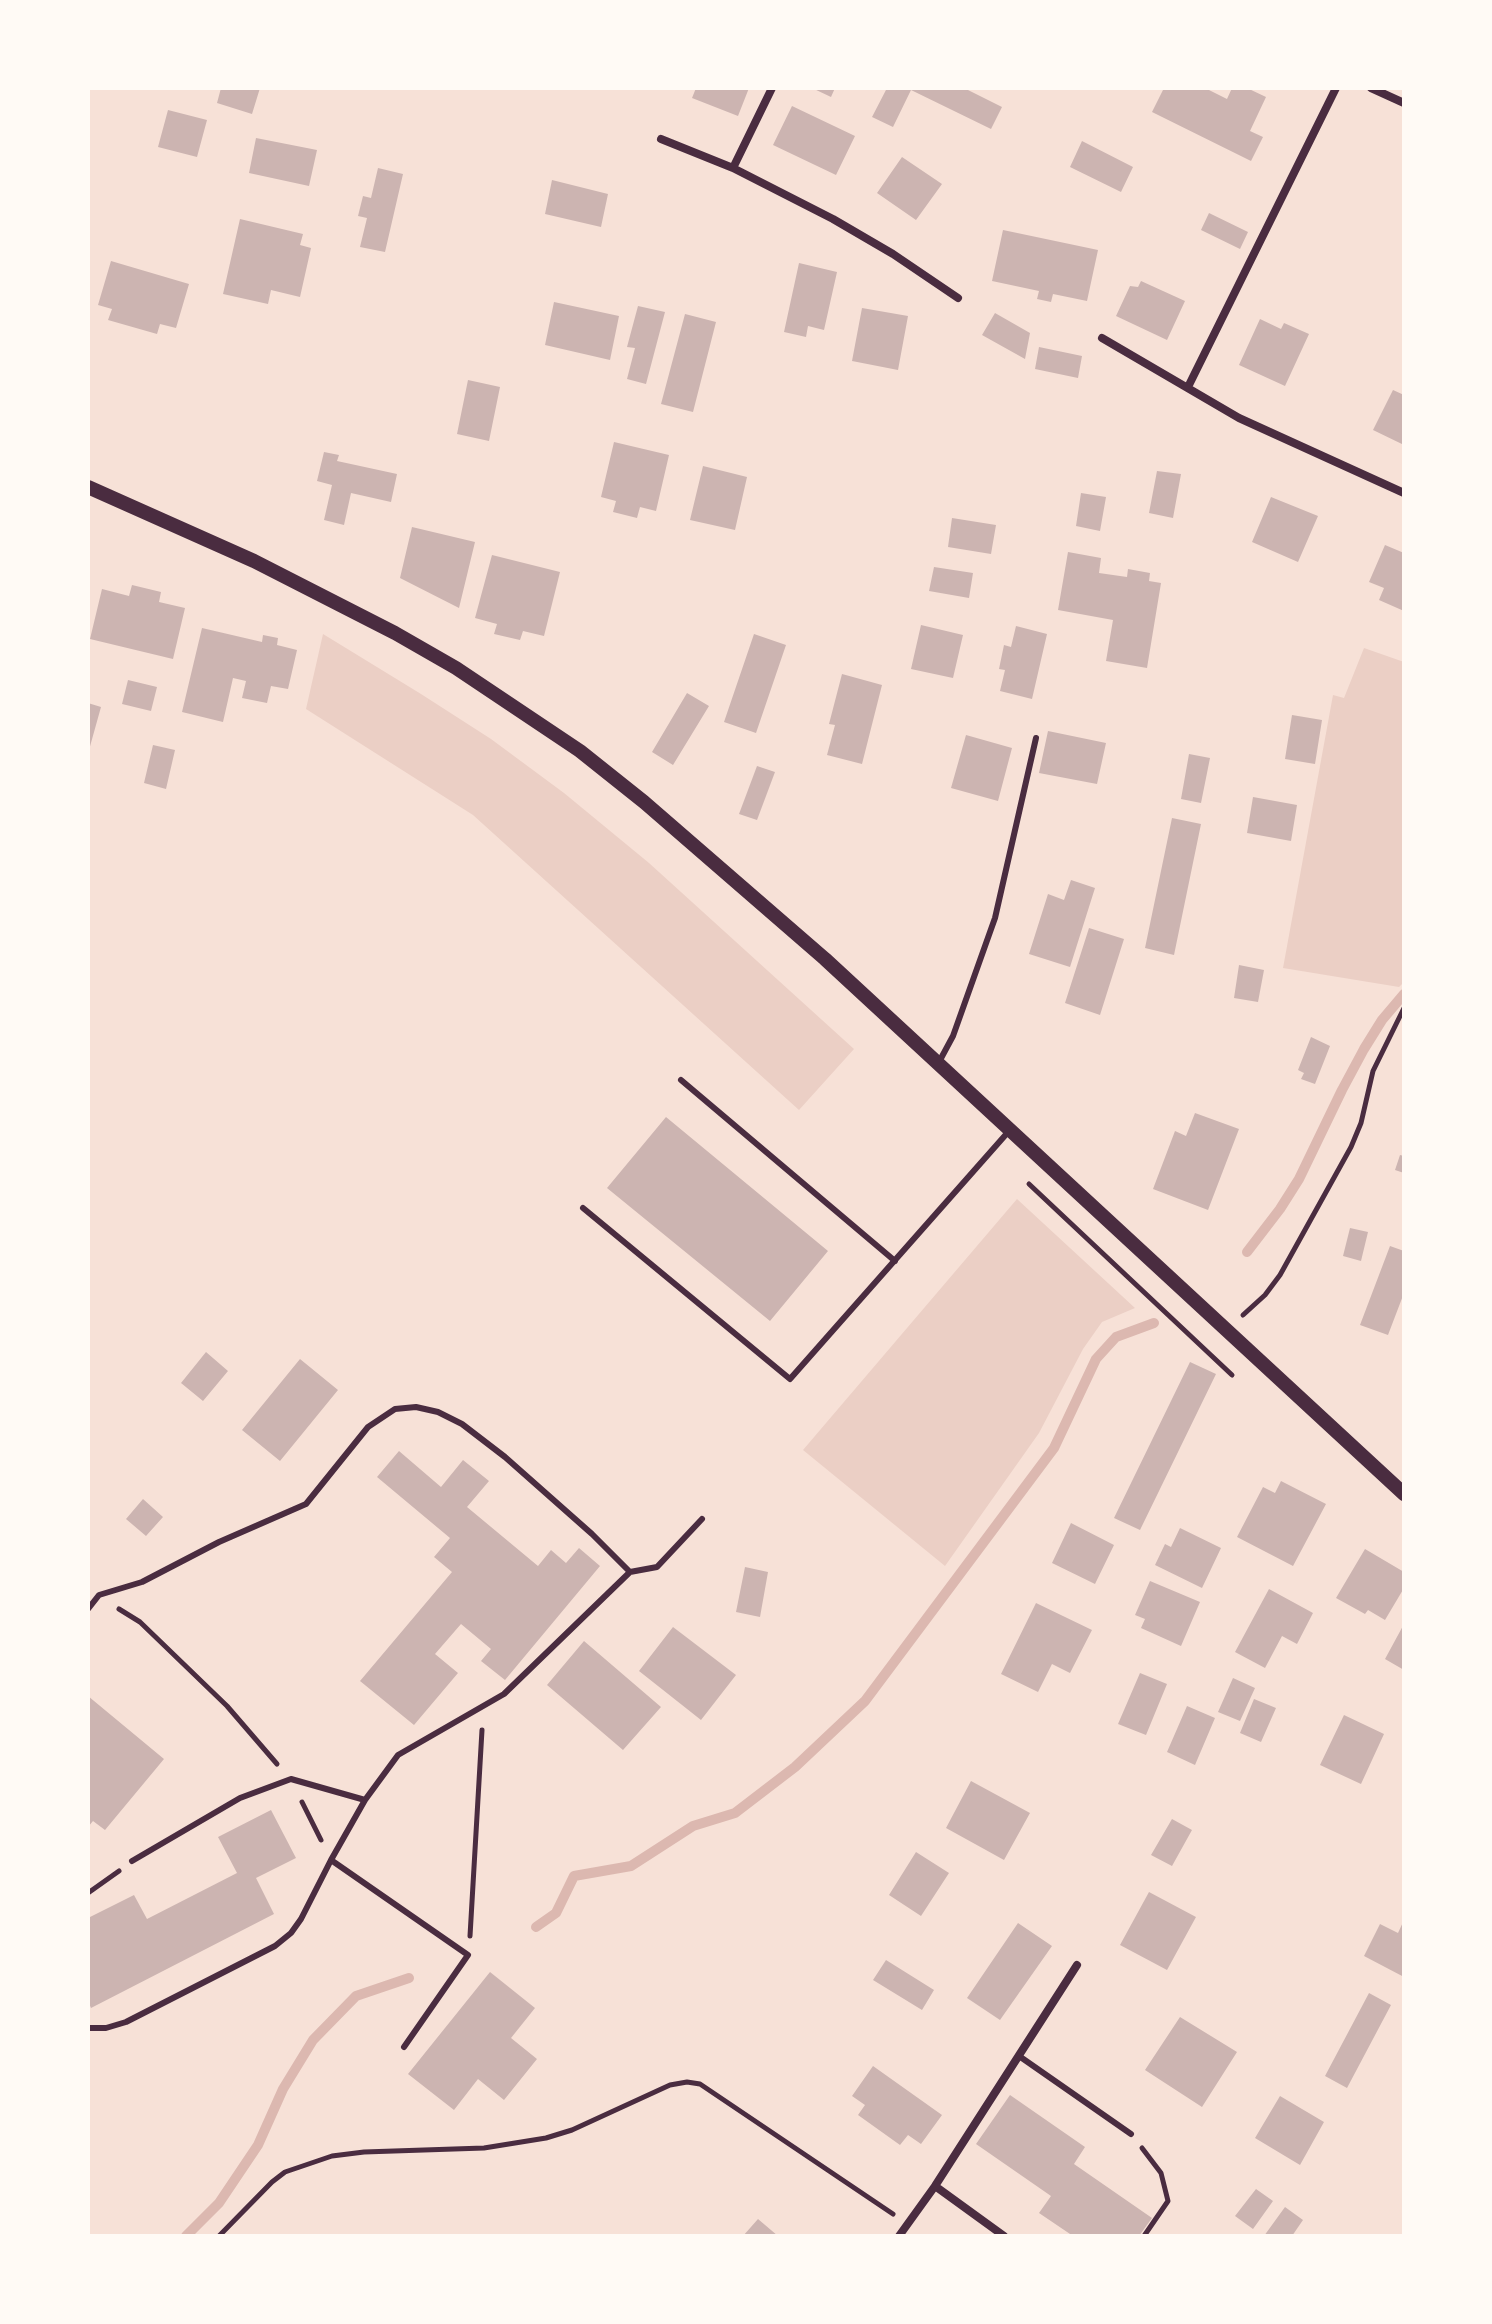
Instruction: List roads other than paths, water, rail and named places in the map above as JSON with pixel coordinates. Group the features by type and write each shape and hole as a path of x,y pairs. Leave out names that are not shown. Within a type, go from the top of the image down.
{"street":[{"path":"733,168 772,88"},
{"path":"1188,387 1336,88"},
{"path":"1371,88 1404,103"},
{"path":"661,139 733,168 833,219 893,254 958,298"},
{"path":"1102,338 1239,418 1404,493"},
{"path":"88,487 170,521 276,571 395,633 456,668 580,751 644,802 825,959 1404,1494"},
{"path":"899,2236 935,2186 1077,1965"},
{"path":"935,2186 1004,2236"}],"lane":[{"path":"939,1062 953,1036 995,918 1036,738"},
{"path":"681,1080 895,1261"},
{"path":"583,1208 790,1379 1009,1131"},
{"path":"88,1609 99,1595 142,1582 219,1542 306,1504 368,1427 395,1409 416,1407 438,1412 462,1424 505,1457 630,1572"},
{"path":"88,2028 106,2028 126,2022 275,1946 291,1933 365,1800 398,1755 504,1694 630,1572 657,1567 702,1519"},
{"path":"132,1861 240,1798 291,1779 365,1800"},
{"path":"331,1860 468,1955 404,2047"},
{"path":"1019,2056 1131,2134"}],"waterway":[{"path":"1247,1252 1299,1179 1364,1049 1382,1020 1404,994"},
{"path":"536,1927 556,1913 574,1876 631,1866 693,1826 735,1813 795,1767 865,1701 1054,1448 1096,1359 1116,1337 1154,1323"},
{"path":"186,2236 219,2203 258,2145 283,2089 313,2040 356,1996 409,1978"}]}
